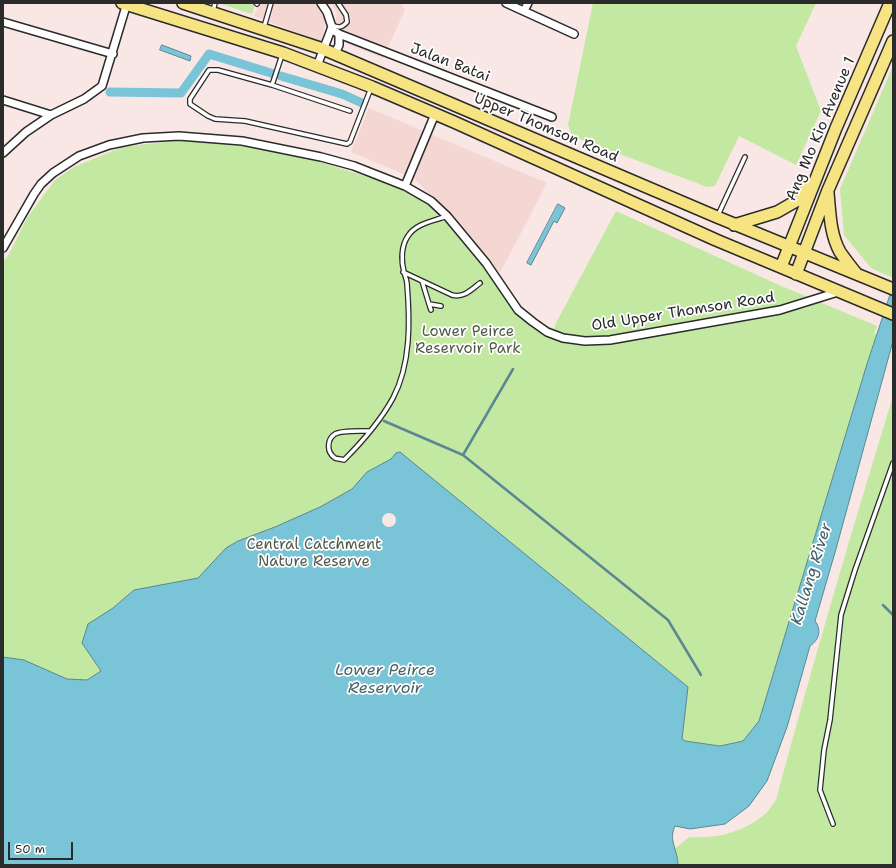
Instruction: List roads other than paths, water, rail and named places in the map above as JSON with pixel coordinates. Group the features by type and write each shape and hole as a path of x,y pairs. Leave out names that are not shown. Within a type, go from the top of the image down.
{"main road":[{"name":"Upper Thomson Road","path":"183,3 214,7 263,28 323,49 717,218 804,252 891,289"},
{"name":"Ang Mo Kio Avenue 1","path":"781,268 817,174 890,3"},
{"name":"Upper Thomson Road","path":"125,4 282,54 372,87 716,240 893,314"},
{"name":"Ang Mo Kio Avenue 1","path":"796,274 828,190 893,41"},
{"path":"734,224 774,214 798,200 817,174"},
{"path":"828,190 831,226 835,239 841,254 856,274"}],"street":[{"path":"317,66 331,27 327,12 321,3"},
{"path":"506,3 574,34"},
{"path":"524,11 528,3"},
{"path":"3,153 26,132 51,114 84,99 102,86 113,54 125,4"},
{"path":"3,22 113,54"},
{"name":"Jalan Batai","path":"331,27 339,34 552,117"},
{"path":"335,54 339,45 339,34"},
{"path":"3,100 51,114"},
{"path":"405,186 435,114"},
{"name":"Old Upper Thomson Road","path":"3,248 41,184 53,173 79,156 109,145 143,138 179,136 249,142 321,157 348,164 405,186 431,201 447,216 486,262 518,310 547,332 563,338 585,341 610,340 780,310 838,292"}],"lane":[{"path":"263,28 271,3"},
{"path":"331,27 342,26 347,22 346,15 338,3"},
{"path":"272,85 282,54"},
{"path":"350,111 272,85 218,70 209,70 190,98 190,104 208,116 245,121 347,144 350,142 372,87"},
{"path":"717,218 745,157"},
{"path":"370,431 340,432 335,434 330,440 328,446 330,453 335,458 344,460 370,431 393,397 402,372 407,345 409,312 407,281 403,272 402,252 407,237 417,226 447,216"},
{"path":"403,272 457,296 462,296 480,283"},
{"path":"422,281 431,310"},
{"path":"429,304 441,306"},
{"path":"833,824 820,790 824,750 830,720 841,615 855,570 891,473 893,463"}],"water":[{"path":"162,45 191,56 190,61 160,50"},
{"path":"558,204 565,208 557,223 554,221 531,265 527,263"},
{"name":"Lower Peirce Reservoir","path":"893,286 893,341 815,621 819,631 818,635 816,641 810,646 787,727 767,781 749,806 725,824 690,829 675,826 673,831 673,841 678,865 3,865 3,657 24,660 67,679 87,680 101,671 82,643 88,624 113,608 134,590 198,578 226,548 238,541 275,527 320,507 352,489 367,472 391,459 396,453 400,452 688,687 682,739 685,741 720,746 743,741 759,721 867,364"}],"waterway":[{"path":"110,92 181,93 209,54 271,73"},
{"path":"281,76 342,94 362,103"},
{"path":"513,369 463,455 668,620 701,675"},
{"path":"384,421 463,455"},
{"path":"883,605 893,615"}],"park label":[{"name":"Lower Peirce Reservoir Park","path":"468,340"},
{"name":"Central Catchment Nature Reserve","path":"314,554"}],"water label":[{"name":"Kallang River","path":"812,574"}]}
